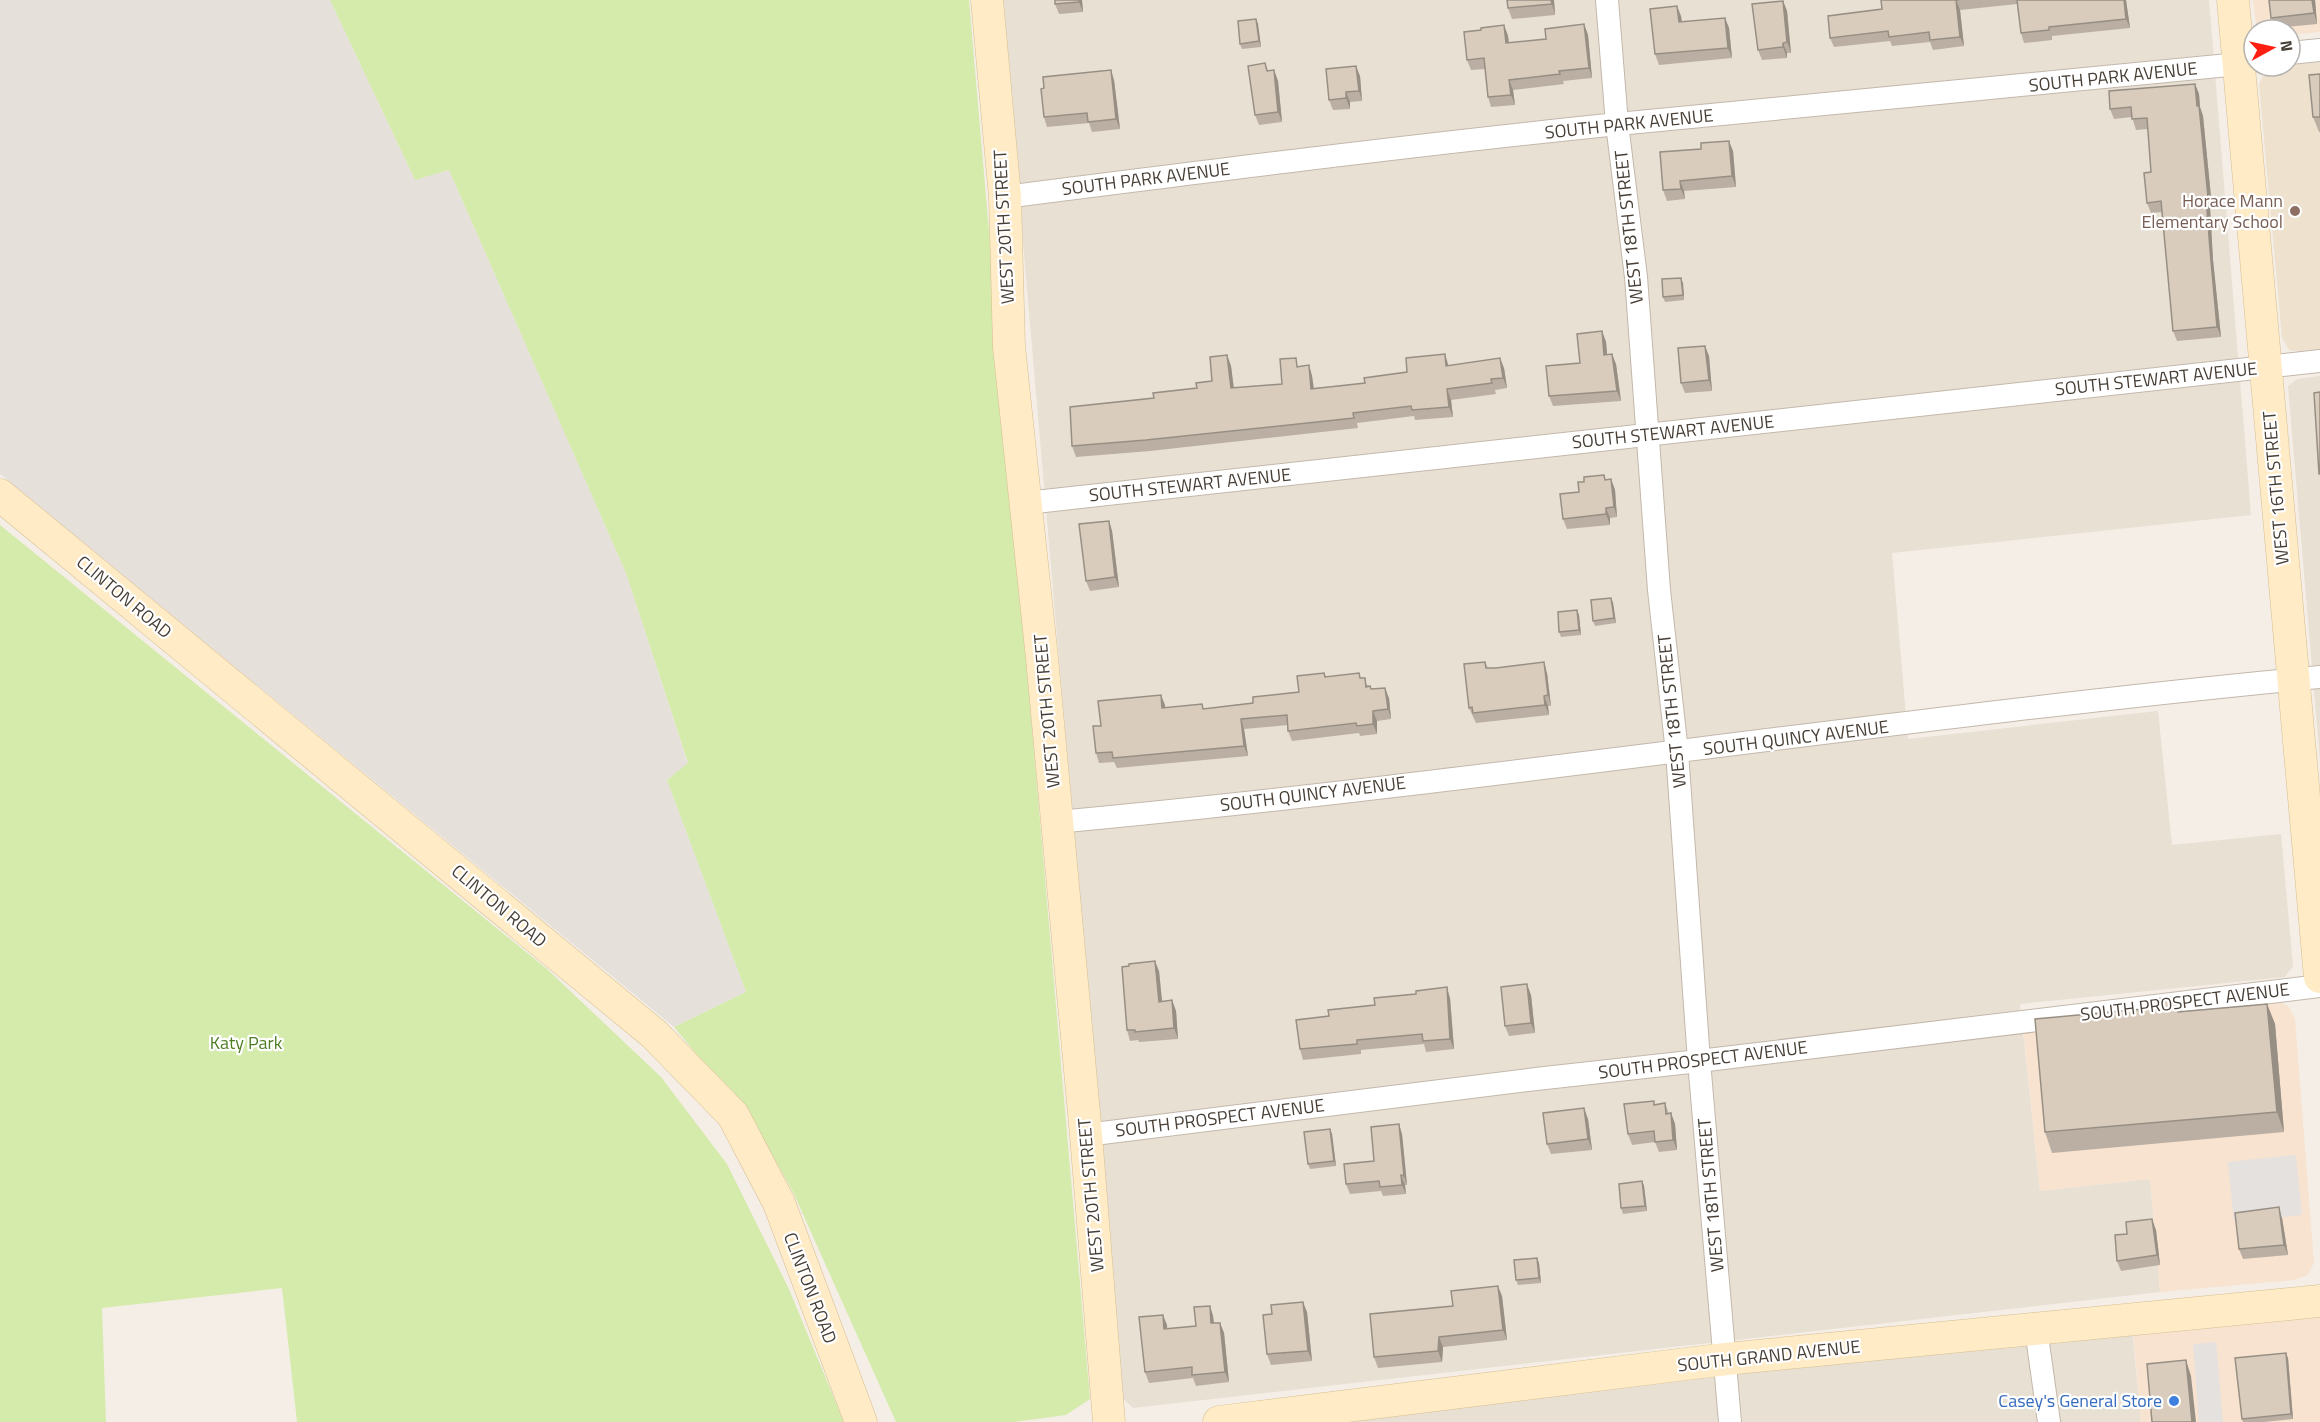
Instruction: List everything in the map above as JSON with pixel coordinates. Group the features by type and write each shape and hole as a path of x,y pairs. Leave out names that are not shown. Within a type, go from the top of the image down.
{"street":[{"name":"WEST 20TH STREET","path":"987,0 1005,197 1009,347 1057,822 1086,1135 1109,1422"},
{"name":"WEST 18TH STREET","path":"1607,0 1617,124 1636,277 1659,590 1677,752 1699,1061 1730,1422"},
{"name":"WEST 16TH STREET","path":"2234,0 2242,39"},
{"path":"2302,52 2320,50"},
{"name":"SOUTH PARK AVENUE","path":"1005,197 1283,161 1617,124 2242,63"},
{"name":"WEST 16TH STREET","path":"2248,78 2265,367 2306,679 2320,976"},
{"name":"SOUTH STEWART AVENUE","path":"1026,503 2320,361"},
{"name":"CLINTON ROAD","path":"0,495 654,1034 733,1115 779,1203 861,1422"},
{"name":"SOUTH QUINCY AVENUE","path":"1057,822 1677,752 2198,689 2306,679"},
{"name":"SOUTH PROSPECT AVENUE","path":"1086,1135 2320,986"},
{"name":"SOUTH GRAND AVENUE","path":"1219,1422 1726,1359 2320,1301"},
{"path":"2036,1329 2049,1422"}],"shaded area":[{"path":"0,0 330,0 415,180 449,170 626,573 688,764 667,780 746,992 674,1027 0,474"},
{"path":"1002,0 2209,0 2251,515 1892,553 1908,739 2158,711 2172,845 2281,834 2293,966 2285,977 2020,1004 2040,1191 2150,1179 2160,1292 1133,1408 1123,1399"},
{"path":"2253,0 2320,0 2320,32 2302,34 2302,18 2255,18"},
{"name":"Horace Mann Elementary School","path":"2320,62 2320,350 2303,352 2289,350 2282,338 2259,84 2262,78 2302,78 2302,64"},
{"path":"2320,376 2320,760 2288,386 2297,379"},
{"path":"2279,1001 2289,1007 2295,1019 2314,1263 2308,1275 2293,1280 2160,1292 2150,1179 2040,1191 2023,1028"},
{"path":"2296,1155 2302,1215 2234,1222 2228,1162"},
{"path":"2320,1317 2320,1422 2141,1422 2133,1331"},
{"path":"2132,1329 2141,1422 1321,1422"},
{"path":"2216,1342 2223,1422 2199,1422 2193,1344"}],"green space":[{"path":"330,0 969,0 1090,1399 1066,1415 1014,1422 896,1422 793,1192 756,1126 674,1027 746,992 667,780 688,763 626,573 449,170 415,180"},
{"name":"Katy Park","path":"0,525 547,969 661,1077 727,1164 788,1287 844,1422 297,1422 282,1288 102,1308 106,1422 0,1422"}],"building":[{"path":"1055,0 1079,0 1079,2 1055,4"},
{"path":"1507,0 1551,0 1552,4 1508,8"},
{"path":"1881,0 1956,0 1960,37 1930,40 1929,32 1889,37 1888,31 1830,38 1828,16 1882,9"},
{"path":"2017,0 2124,0 2126,19 2049,27 2049,30 2021,33"},
{"path":"2269,0 2312,0 2314,13 2271,18"},
{"path":"1783,1 1787,42 1783,43 1783,47 1758,50 1752,4"},
{"path":"1677,6 1679,22 1725,18 1728,48 1655,54 1650,9"},
{"path":"1256,19 1259,41 1240,44 1238,21"},
{"path":"1584,24 1589,68 1509,80 1511,95 1488,97 1484,58 1467,60 1464,32 1504,25 1506,43 1546,39 1545,29"},
{"path":"1265,63 1267,71 1274,70 1278,112 1255,115 1248,66"},
{"path":"1356,66 1359,91 1346,92 1346,98 1329,100 1326,69"},
{"path":"1111,70 1116,119 1088,122 1087,113 1044,117 1041,89 1044,88 1043,77"},
{"path":"2320,74 2320,117 2313,117 2309,75"},
{"path":"2195,84 2208,197 2206,197 2217,327 2173,331 2161,201 2147,203 2144,173 2151,172 2147,118 2132,119 2131,107 2110,109 2109,91"},
{"path":"1729,141 1732,176 1680,181 1681,189 1663,190 1660,152 1701,149 1701,143"},
{"path":"1681,278 1683,295 1663,297 1662,279"},
{"path":"1602,331 1604,355 1612,354 1617,391 1549,396 1546,366 1580,363 1577,334"},
{"path":"1705,346 1709,380 1681,383 1678,348"},
{"path":"1445,354 1446,366 1500,358 1503,378 1491,379 1492,383 1447,389 1449,407 1412,410 1411,406 1353,413 1354,418 1072,446 1070,407 1154,398 1153,393 1197,388 1196,383 1212,381 1210,357 1227,355 1231,388 1282,384 1280,359 1296,358 1297,367 1309,365 1311,389 1365,383 1364,378 1407,372 1406,358"},
{"path":"2320,392 2320,474 2319,474 2314,393"},
{"path":"1604,475 1605,480 1611,479 1614,507 1606,508 1606,514 1563,519 1560,494 1579,492 1578,482 1584,482 1584,477"},
{"path":"1109,521 1115,577 1086,581 1079,524"},
{"path":"1611,598 1614,618 1593,621 1591,600"},
{"path":"1577,610 1579,630 1559,632 1558,612"},
{"path":"1485,662 1486,668 1496,668 1544,662 1548,695 1544,696 1545,705 1473,713 1472,707 1469,708 1464,664"},
{"path":"1324,673 1325,677 1359,673 1360,678 1365,678 1366,687 1385,688 1388,709 1373,711 1373,724 1357,726 1356,723 1288,731 1287,715 1241,719 1244,746 1113,758 1112,752 1096,753 1093,726 1101,726 1098,701 1161,695 1162,708 1202,704 1203,709 1253,703 1253,697 1299,692 1297,676"},
{"path":"1155,961 1159,1002 1172,1000 1174,1028 1135,1032 1135,1030 1127,1030 1122,967"},
{"path":"1527,984 1531,1023 1505,1026 1501,987"},
{"path":"1447,987 1450,1039 1423,1041 1422,1034 1357,1040 1357,1044 1300,1049 1296,1020 1329,1016 1328,1010 1375,1005 1374,998 1416,994 1416,991"},
{"path":"2176,997 2178,1012 2267,1004 2277,1112 2045,1132 2035,1019 2154,1008 2153,999"},
{"path":"1654,1101 1654,1105 1665,1103 1666,1114 1671,1113 1673,1140 1655,1142 1654,1131 1628,1134 1624,1104"},
{"path":"1584,1108 1588,1139 1547,1144 1543,1113"},
{"path":"1399,1124 1404,1176 1401,1175 1402,1185 1380,1187 1379,1181 1346,1184 1344,1164 1374,1161 1371,1127"},
{"path":"1330,1129 1334,1161 1308,1164 1304,1132"},
{"path":"1642,1181 1645,1206 1621,1208 1619,1184"},
{"path":"2279,1207 2284,1245 2239,1249 2235,1213"},
{"path":"2152,1219 2157,1255 2117,1261 2115,1235 2127,1234 2126,1222"},
{"path":"1537,1258 1539,1278 1516,1280 1514,1260"},
{"path":"1498,1286 1503,1330 1439,1337 1438,1351 1374,1357 1370,1314 1453,1306 1451,1291"},
{"path":"1303,1302 1308,1351 1267,1354 1263,1315 1272,1314 1271,1305"},
{"path":"1210,1306 1211,1323 1220,1323 1225,1372 1192,1375 1192,1367 1145,1372 1139,1317 1163,1315 1164,1329 1196,1326 1194,1307"},
{"path":"2286,1353 2291,1414 2242,1419 2235,1358"},
{"name":"Casey's General Store","path":"2186,1360 2192,1422 2152,1422 2147,1364"}],"place":[{"name":"Horace Mann Elementary School","path":"2295,211"},
{"name":"Casey's General Store","path":"2174,1401"}]}
